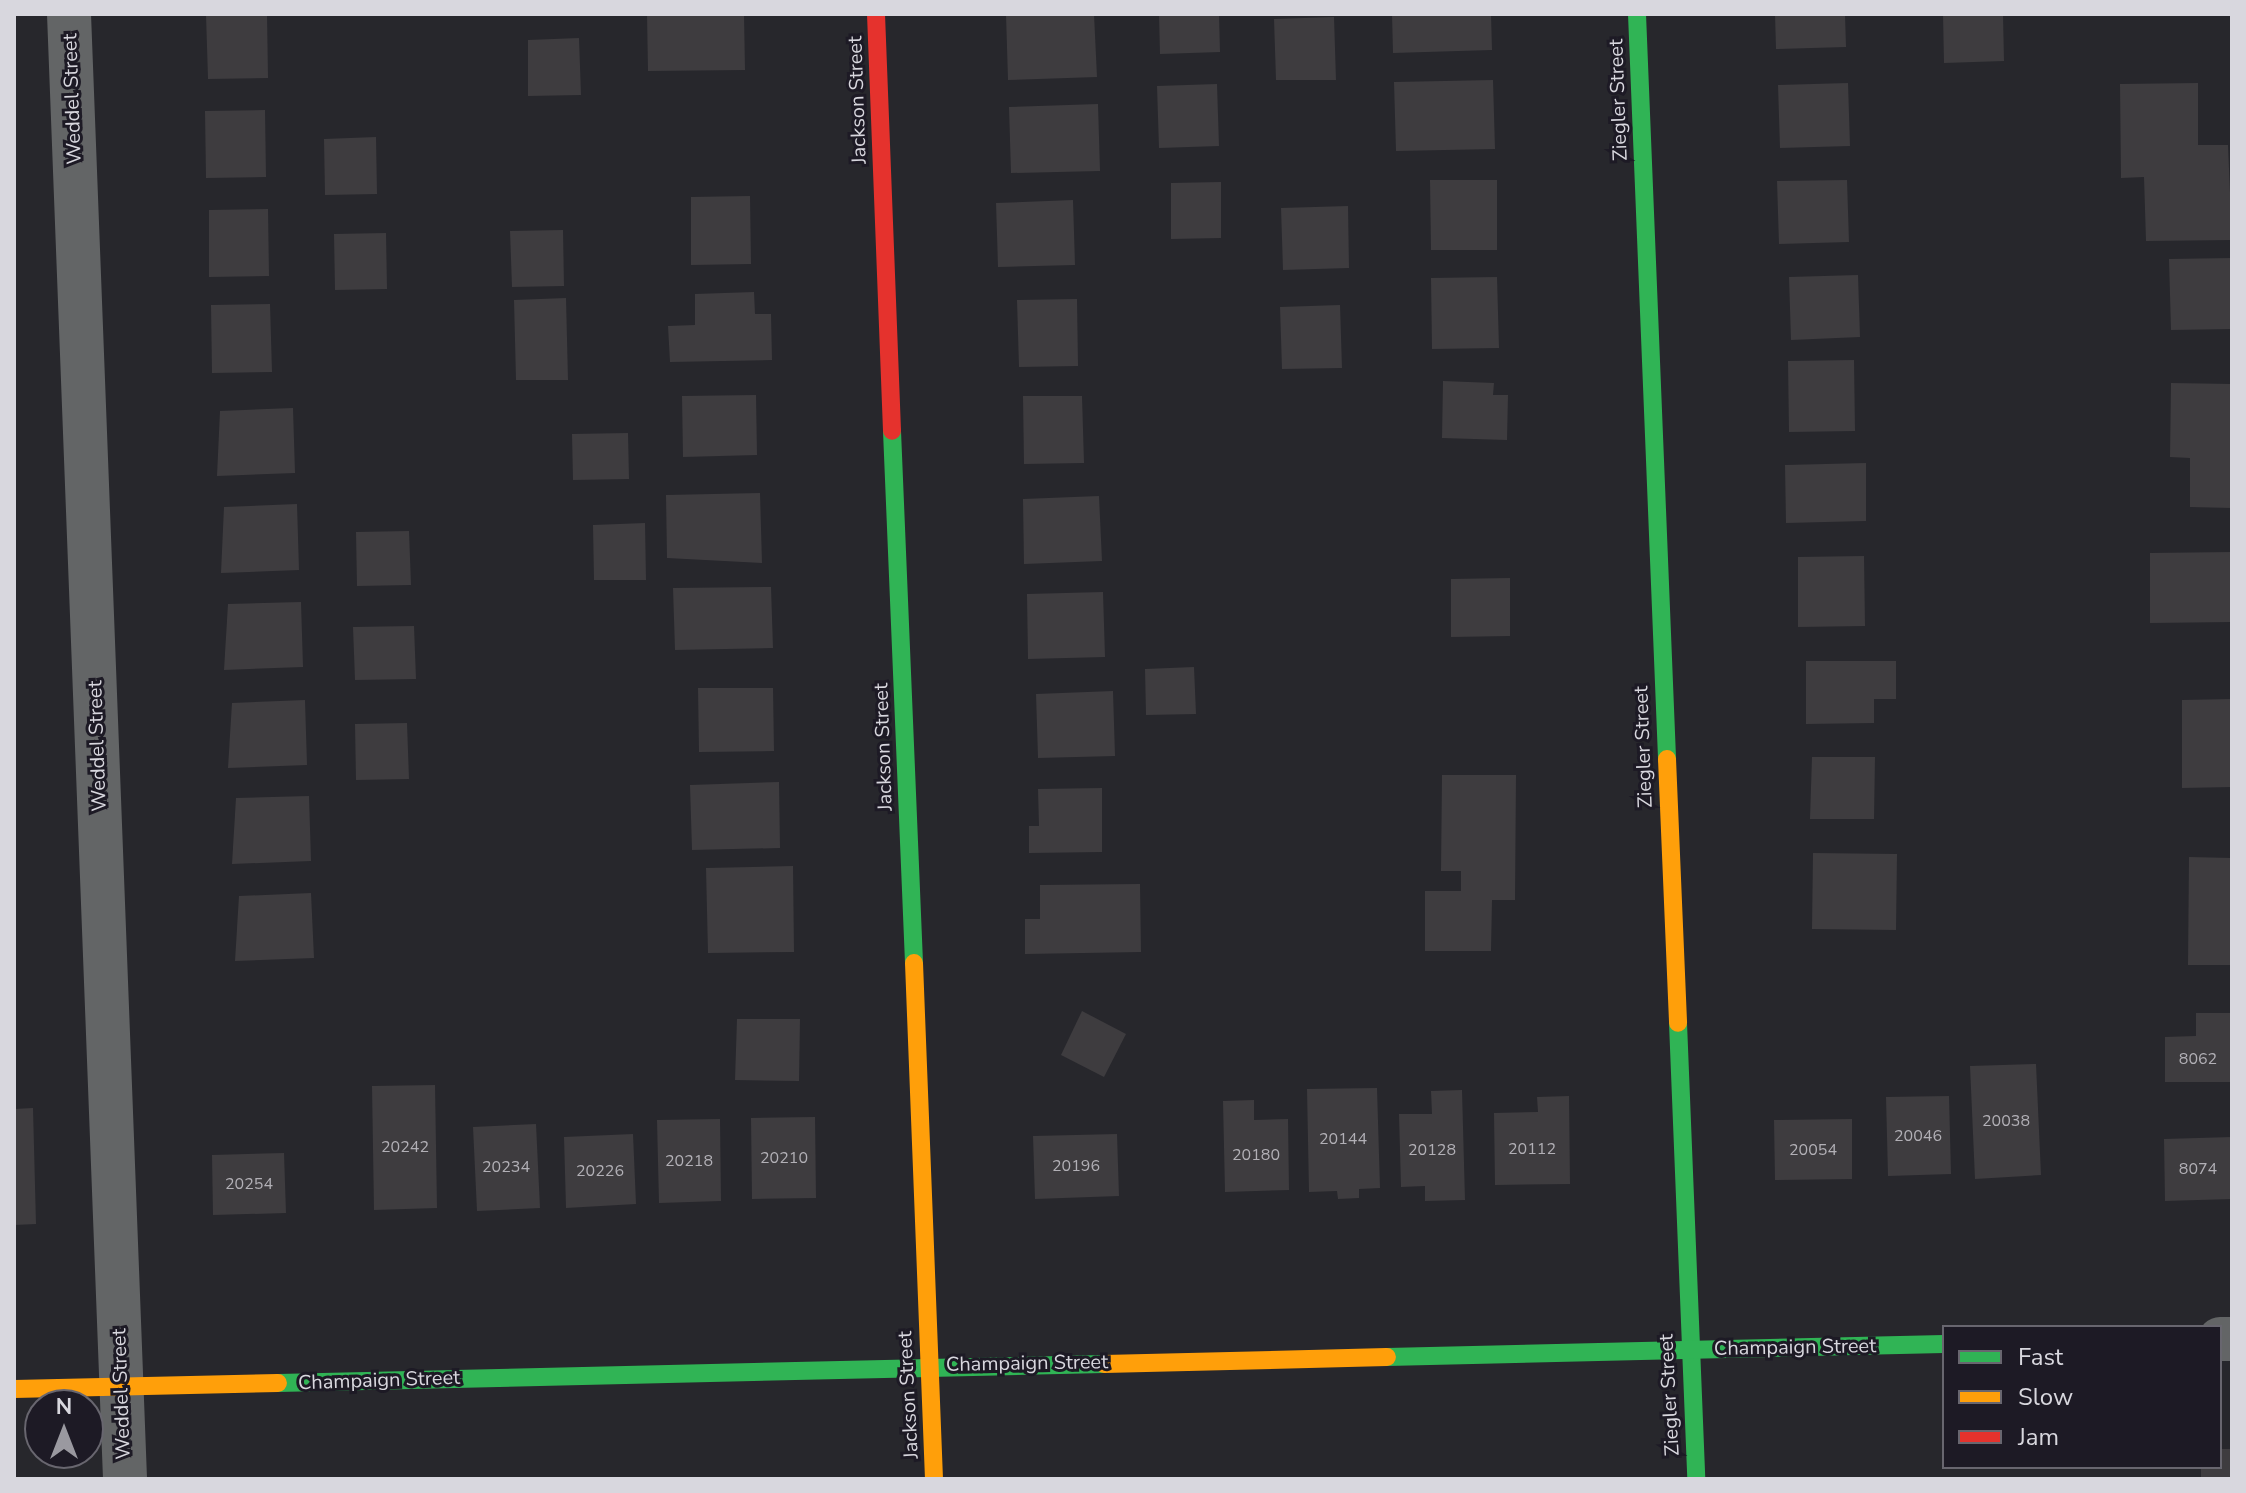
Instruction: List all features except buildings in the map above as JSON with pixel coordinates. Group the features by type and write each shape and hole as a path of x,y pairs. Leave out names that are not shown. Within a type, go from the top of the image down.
{"street":[{"name":"Weddel Street","path":"69,14 125,1479"},
{"name":"Jackson Street","path":"876,14 934,1479"},
{"name":"Ziegler Street","path":"1637,14 1696,1479"},
{"name":"Champaign Street","path":"14,1389 928,1365 1942,1344"}],"traffic: fast":[{"path":"1637,14 1667,759"},
{"path":"892,431 914,963"},
{"path":"1678,1023 1696,1479"},
{"path":"1387,1357 1942,1344"},
{"path":"278,1383 1104,1364"}],"traffic: slow":[{"path":"1667,759 1678,1023"},
{"path":"914,963 934,1479"},
{"path":"1104,1364 1387,1357"},
{"path":"14,1389 278,1383"}],"traffic: jam":[{"path":"876,14 892,431"}]}
